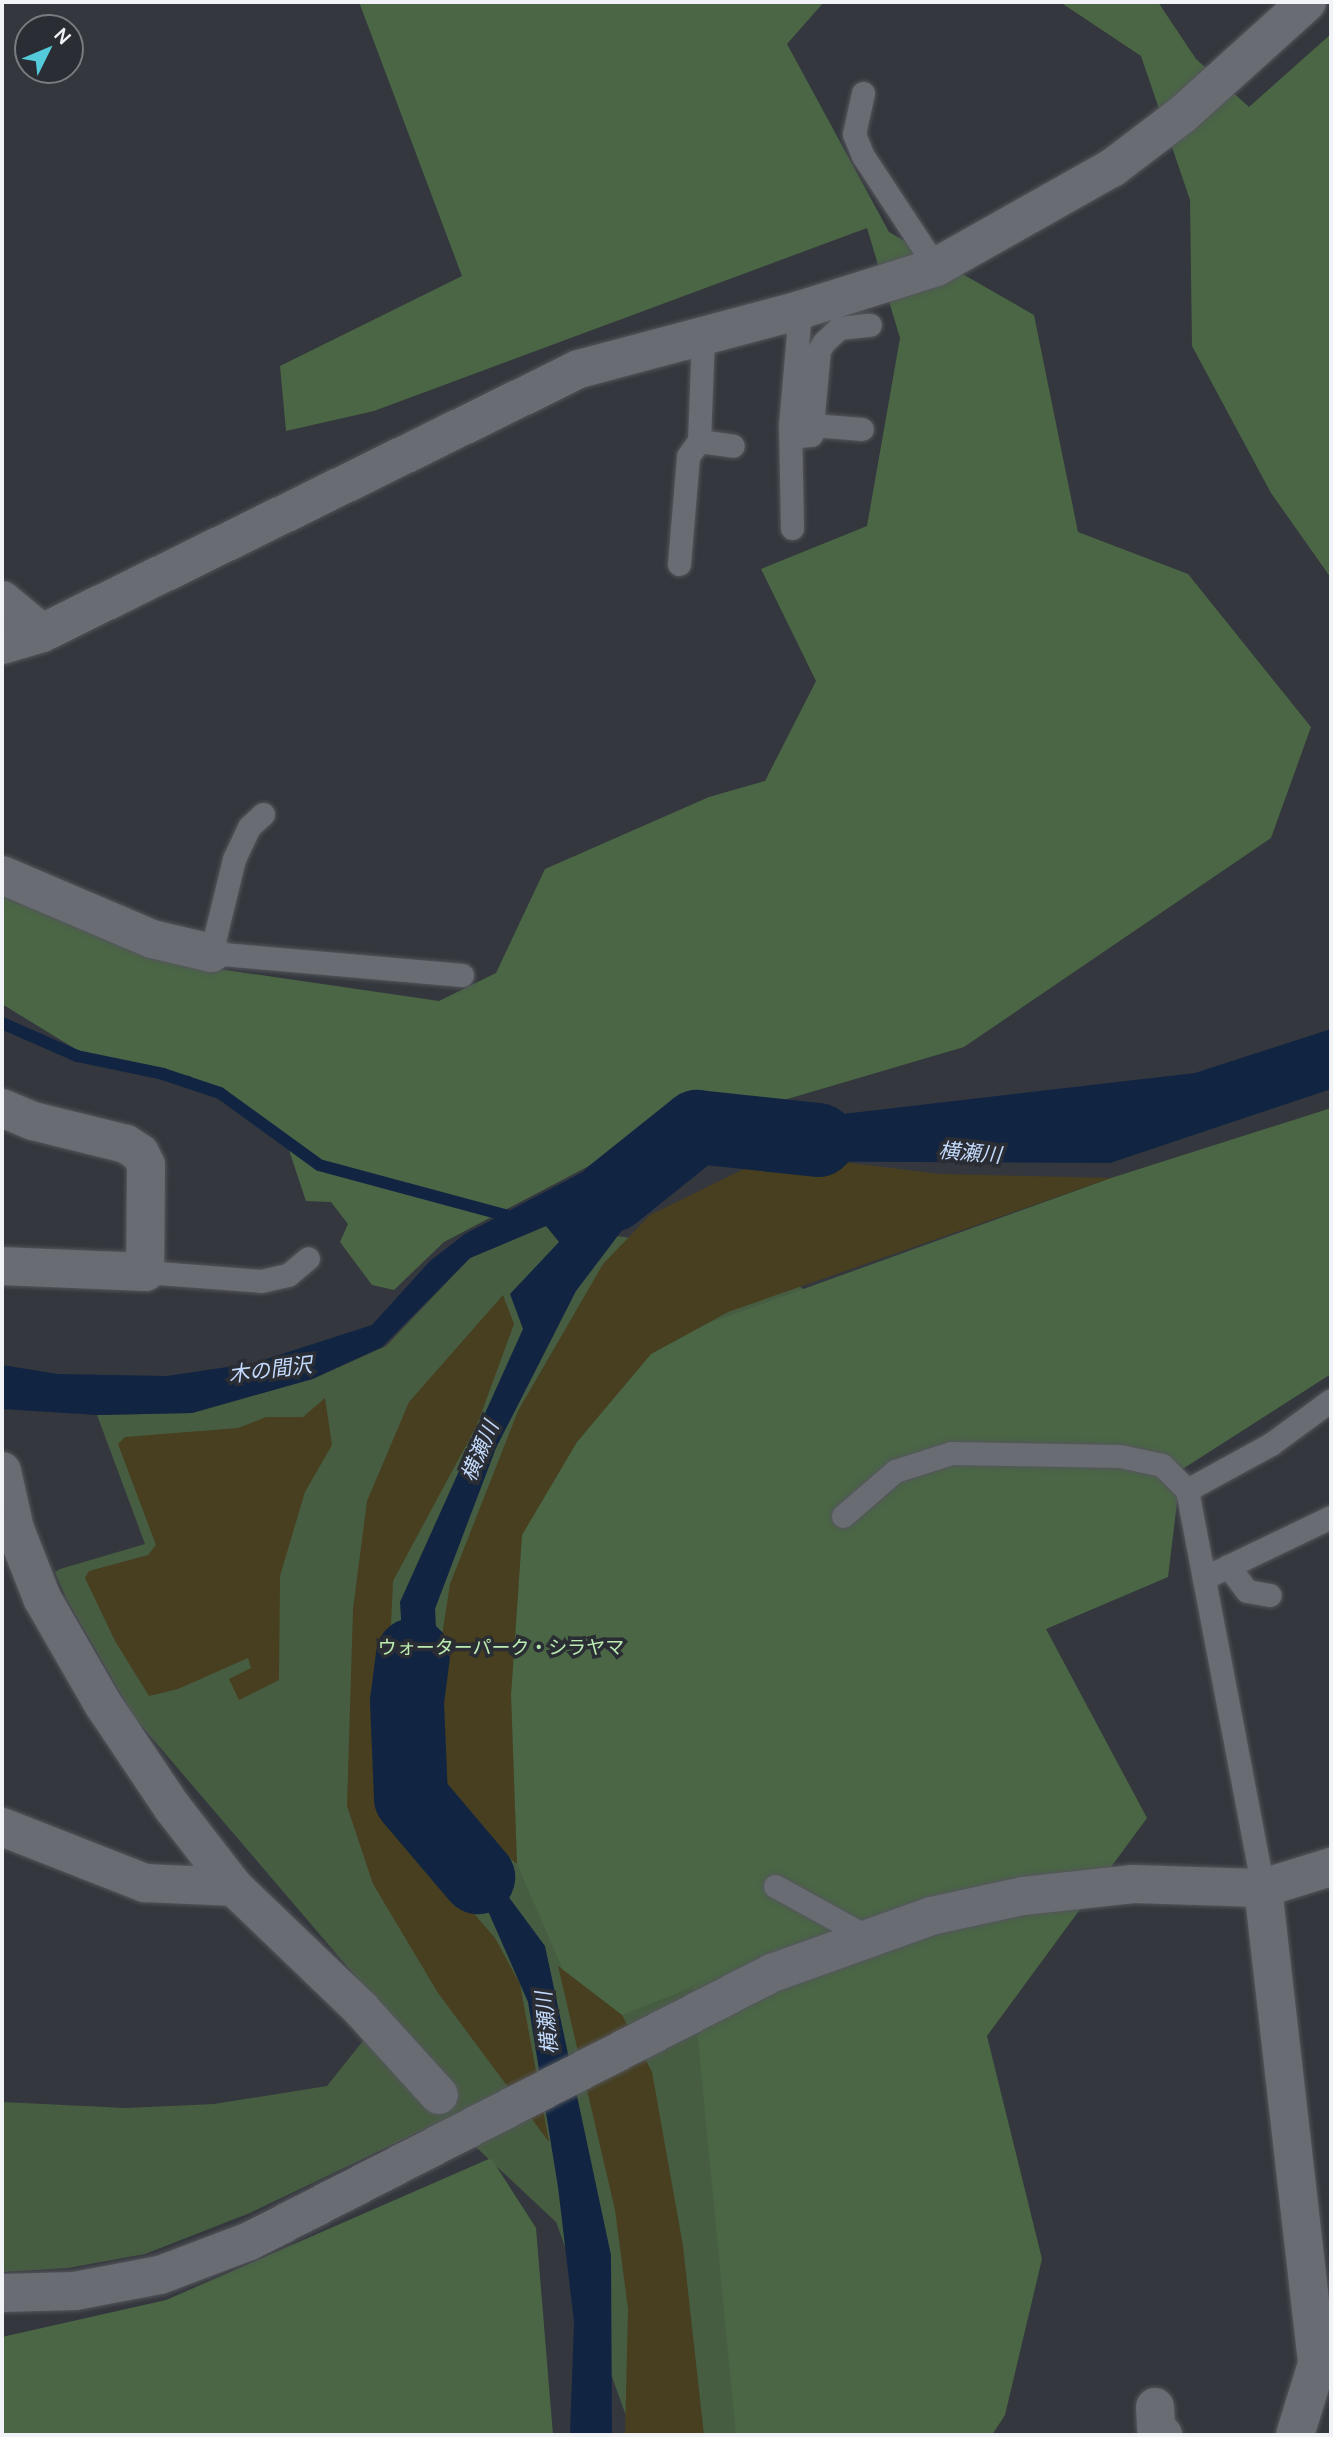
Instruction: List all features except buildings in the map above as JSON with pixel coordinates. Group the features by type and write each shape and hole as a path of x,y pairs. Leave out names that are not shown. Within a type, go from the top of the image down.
{"street":[{"path":"2,645 42,633 579,369 800,310 936,267 1112,168 1183,114 1307,2"},
{"path":"2,600 42,633"},
{"path":"2,875 152,939 211,953"},
{"path":"2,1108 140,1153 146,1165 145,1272 2,1266"},
{"path":"2,1471 15,1529 42,1598 103,1704 172,1807 234,1888 361,2009 439,2095"},
{"path":"2,1827 145,1883 234,1888"},
{"path":"2,2292 75,2291 160,2275 250,2241 366,2179 772,1973 973,1904 1133,1884 1263,1888 1331,1867"},
{"path":"1263,1888 1324,2364 1295,2435"}],"lane":[{"path":"863,93 854,134 863,156 936,267"},
{"path":"792,528 791,437 800,310"},
{"path":"791,437 811,435 820,350 839,328 870,325"},
{"path":"679,564 688,456 699,441 703,335"},
{"path":"813,425 862,429"},
{"path":"699,441 733,446"},
{"path":"263,814 249,827 233,859 211,953 389,972 462,975"},
{"path":"145,1272 261,1282 288,1275 309,1258"},
{"path":"1187,1490 1271,1444 1331,1400"},
{"path":"843,1516 895,1471 951,1453 1120,1455 1163,1465 1187,1490 1263,1888"},
{"path":"1204,1577 1331,1517"},
{"path":"1228,1566 1247,1591 1270,1595"},
{"path":"775,1886 872,1939"}],"green space":[{"path":"359,2 824,2 787,44 889,232 1034,315 1078,532 1188,574 1311,727 1271,838 964,1047 625,1147 444,1242 394,1290 372,1285 340,1242 348,1224 331,1202 306,1201 289,1150 190,1076 95,1061 2,1004 2,886 219,969 439,1001 496,973 545,869 709,797 765,781 816,681 761,569 867,526 900,338 867,228 374,411 286,431 280,366 462,276"},
{"path":"1060,2 1158,2 1196,59 1249,107 1331,34 1331,578 1271,493 1192,346 1190,200 1141,56"},
{"path":"1331,1108 1331,1374 1181,1470 1168,1577 1046,1629 1147,1818 987,2036 1042,2259 1005,2415 992,2435 736,2435 693,1987 622,2015 563,1970 517,1864 511,1695 522,1535 577,1442 651,1354 709,1323 1111,1178"},
{"name":"ウォーターパーク・シラヤマ","path":"546,1226 759,1256 1070,1487 786,2435 633,2435 556,2222 446,2119 250,2213 145,2254 68,2268 2,2272 2,2102 126,2108 214,2104 327,2086 386,2012 134,1717 67,1600 55,1572 145,1544 97,1415 192,1413 313,1379 386,1346 470,1258"},
{"path":"491,2158 536,2228 553,2435 2,2435 2,2337 166,2300"}],"sand":[{"path":"825,1160 940,1174 1111,1178 728,1312 651,1354 577,1442 522,1535 511,1695 517,1864 440,1799 427,1732 450,1584 518,1411 603,1264 650,1215 746,1168"},
{"path":"503,1295 514,1324 477,1425 393,1581 385,1760 402,1830 495,1938 520,1984 549,2142 438,1993 373,1884 347,1806 353,1609 367,1501 409,1402"},
{"path":"325,1398 332,1445 305,1492 280,1576 279,1680 239,1700 229,1679 251,1668 248,1658 178,1689 149,1696 115,1641 85,1578 89,1571 148,1555 156,1545 118,1444 125,1437 238,1428 266,1417 303,1417"},
{"path":"558,1966 622,2015 652,2072 683,2246 704,2435 625,2435 628,2309 615,2210"}],"water":[{"name":"木の間沢","path":"1331,1029 1331,1089 1110,1163 712,1161 664,1175 576,1291 496,1448 435,1609 446,1812 545,1946 611,2255 612,2435 570,2435 574,2322 558,2187 528,2002 488,1911 413,1817 400,1602 523,1329 510,1294 559,1242 546,1226 470,1258 382,1347 312,1379 192,1413 97,1415 2,1409 2,1365 58,1374 167,1376 254,1363 372,1325 430,1261 465,1234 596,1165 671,1134 1195,1073"}],"waterway":[{"path":"2,1023 77,1056 163,1074 220,1093 319,1165 519,1219"},
{"name":"横瀬川","path":"612,1195 697,1127 818,1140"},
{"name":"横瀬川","path":"413,1655 407,1702 411,1798 478,1877"}]}
